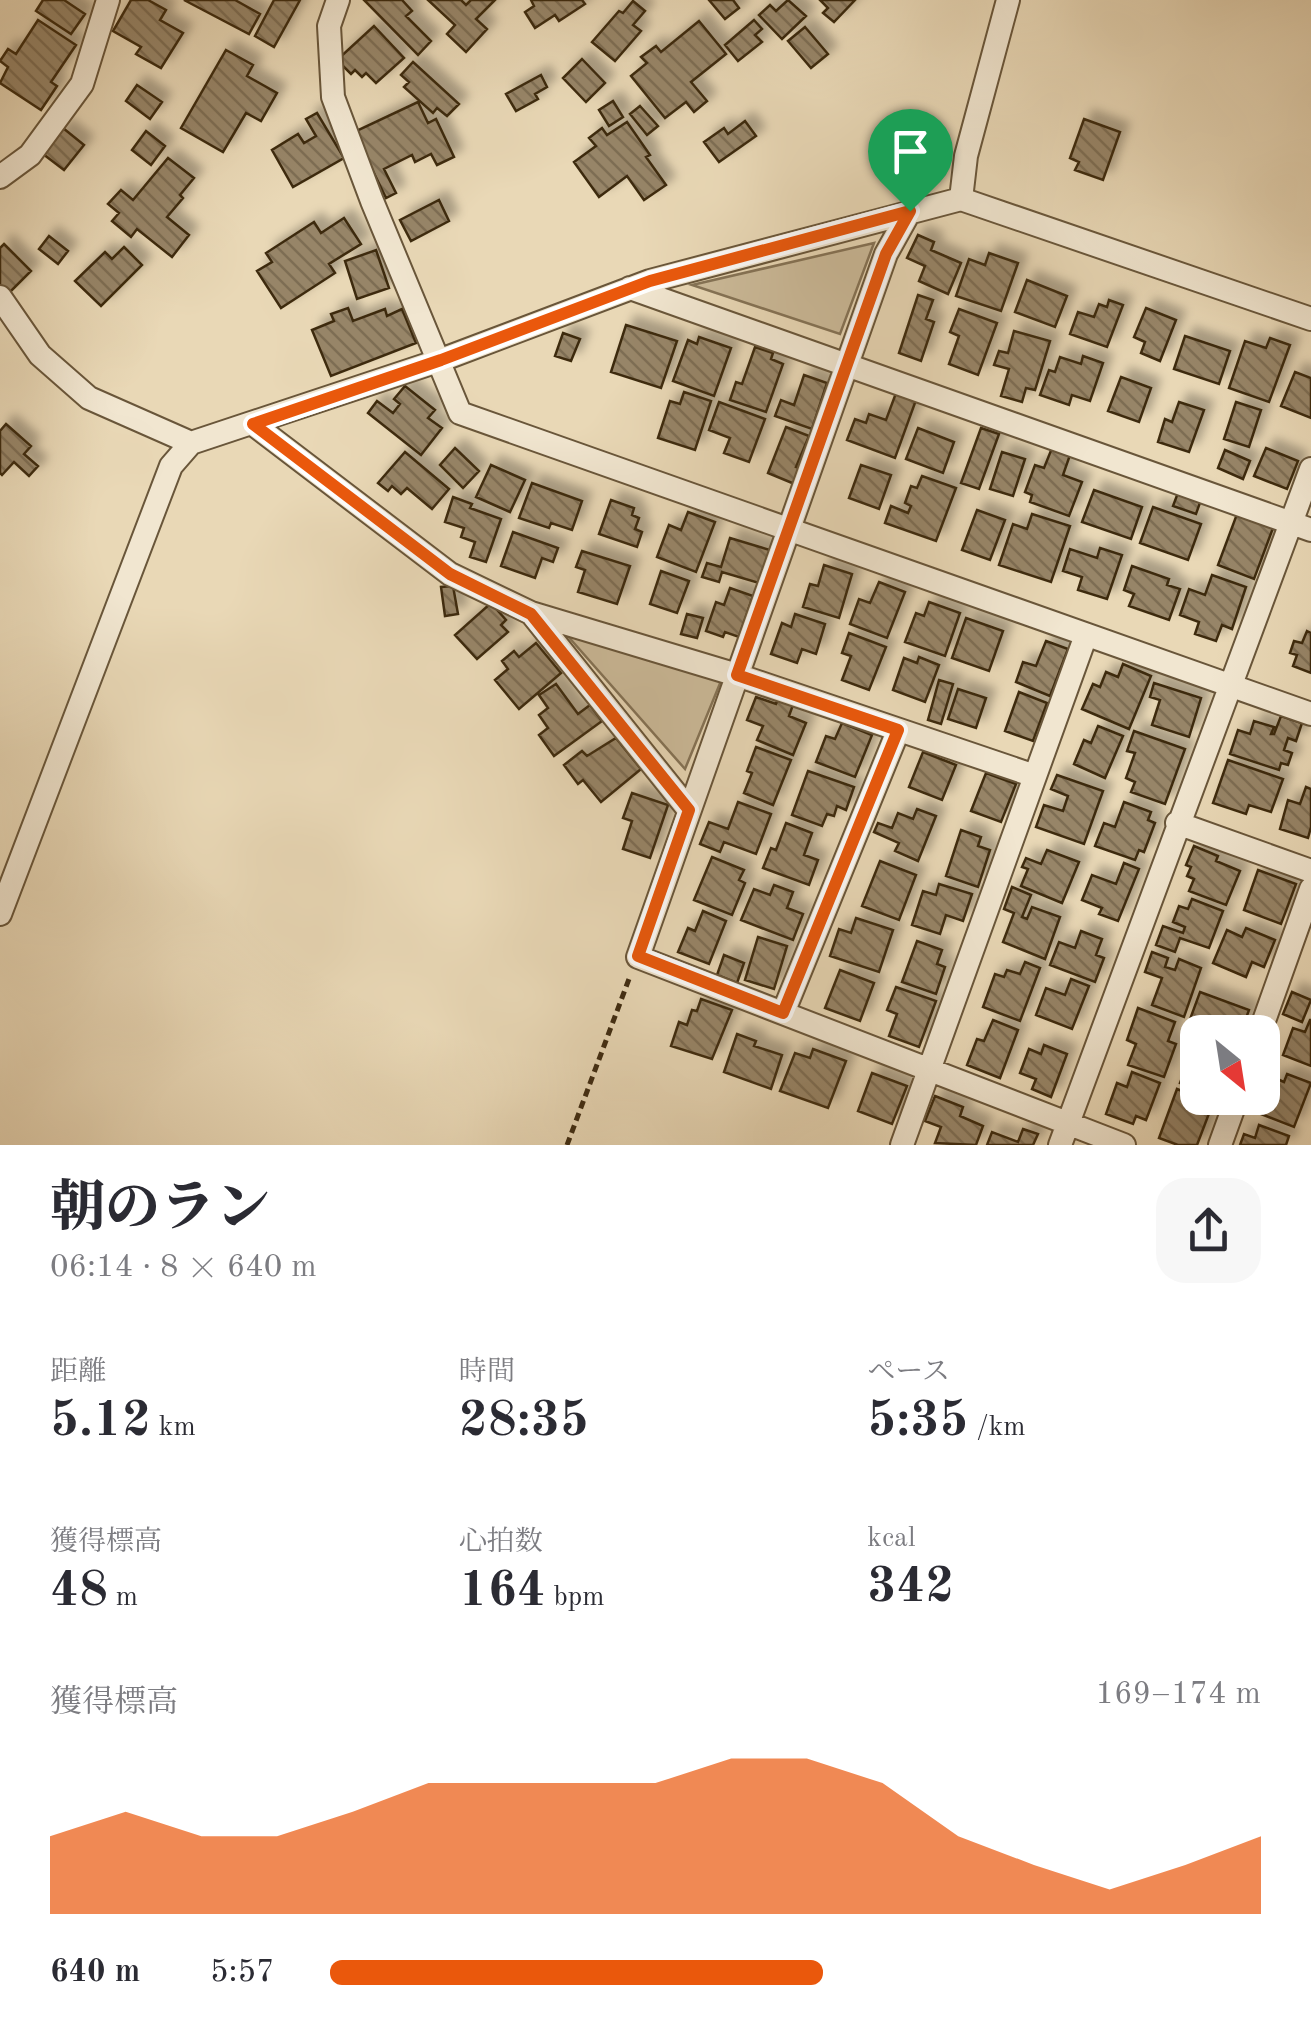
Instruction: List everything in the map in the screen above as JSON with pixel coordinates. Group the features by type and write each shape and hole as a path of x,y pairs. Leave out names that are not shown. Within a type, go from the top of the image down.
{"street":[{"path":"0,177 30,155 82,84 108,0"},
{"path":"338,0 329,26 333,97 460,413 1311,714"},
{"path":"962,200 966,156 1008,0"},
{"path":"0,914 171,466 191,442 441,360 630,288 962,200 1311,319"},
{"path":"910,211 886,254 638,956 930,1070 1064,1135 1124,1145"},
{"path":"630,288 1300,526"},
{"path":"0,297 40,355 89,398 191,442"},
{"path":"253,424 450,574 531,614 737,675 1036,776"},
{"path":"1064,1135 1229,688 1300,526 1311,469"},
{"path":"531,614 689,810"},
{"path":"902,1145 1086,636"},
{"path":"783,1013 898,730"},
{"path":"1178,824 1311,871"},
{"path":"1266,1015 1311,889"},
{"path":"1220,1145 1231,1115"}],"path":[{"path":"568,1145 638,956"}],"shaded area":[{"path":"874,243 840,334 692,285"},
{"path":"566,634 721,681 685,769"}],"building":[{"path":"43,0 64,0 85,14 71,34 36,11"},
{"path":"131,0 148,0 166,10 160,20 183,33 161,68 136,54 141,47 113,31"},
{"path":"184,0 235,0 260,14 249,34"},
{"path":"274,0 300,0 274,47 255,36"},
{"path":"364,0 402,0 412,11 406,16 431,41 418,55"},
{"path":"428,0 461,0 466,5 471,0 495,0 476,19 487,29 466,52 447,34 455,25"},
{"path":"531,0 582,0 585,4 559,21 555,15 535,28 525,12 534,6"},
{"path":"709,0 733,0 739,8 725,19"},
{"path":"788,0 806,16 782,39 759,15 770,5 776,11"},
{"path":"820,0 855,0 834,22 823,13 828,8"},
{"path":"633,1 645,11 633,25 641,31 615,61 592,42"},
{"path":"38,20 76,45 51,82 57,86 41,110 0,83 8,67 0,61 8,49 16,54"},
{"path":"754,20 762,29 755,35 762,42 738,61 725,45"},
{"path":"699,21 726,54 691,82 707,101 694,112 686,102 665,118 631,76 647,63 641,57 656,46 661,52"},
{"path":"374,26 404,58 376,83 366,73 362,77 355,70 351,74 337,60"},
{"path":"805,27 828,54 811,68 788,41"},
{"path":"226,50 253,65 247,76 277,93 261,121 246,113 223,152 181,128"},
{"path":"582,59 605,83 586,102 563,78"},
{"path":"413,62 459,104 447,116 437,108 433,113 404,87 409,82 401,75"},
{"path":"541,75 547,87 535,94 538,99 516,111 506,94"},
{"path":"137,85 162,102 150,119 126,101"},
{"path":"613,101 623,117 609,126 599,110"},
{"path":"418,102 428,123 436,119 454,157 437,165 431,154 415,162 412,155 384,169 396,193 386,198 354,132"},
{"path":"640,106 658,126 647,135 630,114"},
{"path":"317,113 344,158 293,187 272,150 298,134 304,143 316,136 306,119"},
{"path":"1084,119 1120,132 1103,180 1075,170 1079,162 1070,158"},
{"path":"745,121 756,136 719,162 704,142 724,128 728,134"},
{"path":"627,122 666,185 644,200 627,176 599,197 574,162 596,146 589,138 602,128 607,135"},
{"path":"63,128 84,145 64,170 43,154"},
{"path":"146,131 165,146 151,165 132,150"},
{"path":"168,158 194,178 167,217 189,235 172,257 137,229 131,237 112,221 119,213 108,204 121,190 133,200"},
{"path":"439,200 449,221 411,241 400,220"},
{"path":"344,218 361,244 329,264 335,273 281,308 257,271 272,262 266,253 314,222 321,233"},
{"path":"918,235 934,242 931,250 961,263 948,294 919,281 925,266 907,258"},
{"path":"49,236 68,251 58,264 39,249"},
{"path":"4,244 31,271 7,295 0,288 0,248"},
{"path":"124,247 142,265 101,306 75,281 105,252 112,259"},
{"path":"376,250 389,288 357,299 345,261"},
{"path":"989,253 1018,263 1001,311 956,296 969,259 985,265"},
{"path":"1027,280 1067,296 1055,327 1015,312"},
{"path":"918,295 933,300 926,319 934,322 921,361 899,353"},
{"path":"1109,300 1123,305 1107,347 1070,334 1078,312 1094,317 1099,304 1107,307"},
{"path":"348,308 353,321 385,309 387,316 402,309 416,343 331,376 312,330 334,321 331,314"},
{"path":"1146,308 1176,320 1160,361 1141,353 1145,342 1134,337"},
{"path":"959,309 997,323 978,375 949,364 959,336 950,332"},
{"path":"626,325 677,341 661,388 611,372"},
{"path":"1014,331 1050,341 1035,390 1026,388 1022,402 1001,396 1009,369 994,365 999,351 1008,353"},
{"path":"563,333 580,339 571,361 555,356"},
{"path":"1185,336 1230,351 1219,384 1174,369"},
{"path":"699,337 731,348 714,396 673,381 688,340 697,344"},
{"path":"1270,338 1290,345 1269,402 1229,388 1245,341 1266,348"},
{"path":"755,347 773,353 771,359 783,364 766,412 730,400 736,382 742,384"},
{"path":"1083,356 1103,363 1090,401 1072,395 1069,405 1040,395 1049,370 1055,372 1060,357 1081,364"},
{"path":"1295,372 1311,378 1311,418 1281,406"},
{"path":"804,375 827,383 812,429 775,416 781,400 794,405"},
{"path":"1121,377 1151,388 1139,422 1108,411"},
{"path":"405,386 435,410 428,418 442,428 421,455 368,413 377,401 393,413 400,404 394,399"},
{"path":"684,392 711,401 695,450 658,438 670,401 680,404"},
{"path":"896,393 916,400 895,458 847,440 855,419 866,423 869,414 886,420"},
{"path":"719,402 765,419 749,462 724,453 730,438 709,430"},
{"path":"1179,402 1204,410 1189,452 1158,442 1165,419 1172,422"},
{"path":"1236,402 1261,410 1249,447 1224,439"},
{"path":"6,424 31,446 24,454 38,466 29,476 14,462 0,473 0,431"},
{"path":"786,427 809,436 796,467 803,469 797,485 768,473"},
{"path":"918,428 954,442 943,473 906,459"},
{"path":"981,428 999,434 979,489 961,483"},
{"path":"455,448 479,471 463,488 440,465"},
{"path":"1052,448 1070,455 1063,475 1082,482 1069,516 1030,502 1032,495 1025,492 1035,465 1044,468"},
{"path":"1266,448 1298,461 1287,489 1254,476"},
{"path":"1225,450 1250,461 1243,479 1218,468"},
{"path":"405,452 449,489 432,509 407,488 401,494 392,486 388,491 378,483"},
{"path":"1002,452 1025,459 1013,496 990,489"},
{"path":"491,465 525,480 510,512 476,497"},
{"path":"861,465 891,475 879,509 849,498"},
{"path":"922,476 956,488 936,541 885,523 891,506 908,513 911,506 905,503 911,486 917,488"},
{"path":"532,483 582,501 572,530 551,523 549,528 519,518"},
{"path":"1094,490 1142,507 1131,539 1082,522"},
{"path":"1179,490 1202,497 1196,514 1173,506"},
{"path":"453,497 501,519 486,562 470,557 475,542 461,537 464,528 445,522"},
{"path":"611,500 634,508 632,515 639,518 635,529 642,532 637,547 599,534"},
{"path":"1153,507 1201,524 1188,560 1140,543"},
{"path":"977,510 1005,520 990,560 962,550"},
{"path":"688,512 715,522 696,572 657,557 669,525 681,530"},
{"path":"1032,514 1070,526 1051,582 999,565 1013,524 1027,529"},
{"path":"1237,514 1273,528 1254,579 1218,565"},
{"path":"513,532 558,548 553,562 542,558 535,578 501,566"},
{"path":"730,538 770,550 759,583 722,572 719,582 702,577 707,563 721,567"},
{"path":"1100,548 1122,555 1107,599 1078,590 1082,577 1063,571 1070,549 1097,558"},
{"path":"582,551 630,566 617,604 578,592 585,570 576,567"},
{"path":"824,565 852,574 839,618 803,607 810,584 818,586"},
{"path":"1132,566 1169,579 1167,585 1180,589 1169,620 1129,606 1134,594 1124,590"},
{"path":"661,571 689,581 677,613 650,604"},
{"path":"1212,575 1246,587 1232,629 1222,625 1216,641 1195,634 1199,622 1180,615 1189,589 1205,595"},
{"path":"879,582 905,592 887,638 850,624 859,599 870,603"},
{"path":"453,586 458,614 445,616 441,587"},
{"path":"730,588 753,596 739,637 706,631 716,602 724,605"},
{"path":"929,602 960,613 945,656 905,642 916,613 924,616"},
{"path":"491,603 506,620 501,625 508,632 477,659 455,635"},
{"path":"687,614 703,618 697,638 681,634"},
{"path":"795,614 825,624 816,654 802,649 797,663 771,654 782,623 791,627"},
{"path":"966,618 1003,631 989,671 952,658"},
{"path":"1307,631 1311,633 1311,673 1293,666 1297,655 1290,653 1294,641 1302,643"},
{"path":"849,633 886,647 869,690 842,680 851,656 842,653"},
{"path":"1046,641 1068,649 1050,696 1016,682 1023,662 1036,666"},
{"path":"536,643 561,673 519,709 495,680 508,669 502,661 514,651 519,657"},
{"path":"919,657 939,665 925,702 893,690 904,658 917,663"},
{"path":"1123,664 1151,676 1129,729 1082,709 1093,684 1100,687 1106,672 1118,677"},
{"path":"939,680 953,684 941,724 928,720"},
{"path":"1154,683 1201,698 1189,737 1152,725 1160,700 1150,697"},
{"path":"556,684 578,714 590,705 602,721 554,756 539,735 548,728 539,715 548,708 539,695"},
{"path":"958,689 986,698 976,728 948,719"},
{"path":"1019,692 1047,703 1033,741 1005,731"},
{"path":"756,697 776,704 779,697 794,702 789,716 806,723 793,755 757,740 763,726 747,720"},
{"path":"1281,716 1302,723 1296,741 1288,738 1284,750 1292,753 1288,765 1281,763 1279,770 1230,754 1238,730 1250,734 1254,721 1274,727 1274,734"},
{"path":"842,723 872,735 855,777 816,762 826,736 835,739"},
{"path":"1098,726 1123,736 1105,778 1074,764 1084,740 1091,743"},
{"path":"1134,731 1185,749 1165,804 1131,792 1135,782 1126,778 1135,753 1127,751"},
{"path":"616,738 641,769 601,802 583,780 578,784 564,765 582,751 587,756"},
{"path":"756,747 791,760 773,805 744,793"},
{"path":"923,752 956,765 942,800 909,787"},
{"path":"1228,760 1283,779 1271,812 1249,805 1246,814 1213,803"},
{"path":"808,771 854,787 846,810 837,806 834,816 827,814 822,826 792,815"},
{"path":"986,773 1016,784 1001,822 971,811"},
{"path":"1057,775 1103,791 1084,844 1036,827 1044,805 1063,811 1068,796 1051,789"},
{"path":"1306,787 1311,789 1308,838 1280,829 1288,800 1300,804"},
{"path":"632,793 668,805 650,858 623,849 632,821 623,818"},
{"path":"738,802 771,814 756,854 724,842 720,852 700,844 709,822 728,829"},
{"path":"1124,802 1151,812 1148,820 1155,823 1144,852 1139,850 1135,860 1095,846 1104,823 1115,827"},
{"path":"917,809 936,816 918,861 895,851 899,843 874,832 878,823 892,828 898,813 913,819"},
{"path":"786,823 812,833 804,855 818,860 809,885 763,868 771,848 776,850"},
{"path":"961,830 981,837 978,846 990,850 978,887 946,876"},
{"path":"1194,846 1240,871 1226,905 1189,891 1194,879 1187,876 1191,867 1186,865"},
{"path":"1047,850 1079,862 1062,903 1021,886 1028,869 1022,867 1026,858 1041,864"},
{"path":"712,857 744,870 739,880 745,883 732,915 694,900"},
{"path":"880,861 916,875 899,920 862,906"},
{"path":"1124,863 1139,869 1118,921 1099,914 1102,908 1082,900 1092,875 1116,884"},
{"path":"1258,870 1296,884 1281,924 1244,910"},
{"path":"939,884 972,894 963,921 946,915 940,934 912,925 923,891 936,895"},
{"path":"774,885 793,892 787,908 803,914 793,940 741,920 754,889 770,895"},
{"path":"1012,887 1031,895 1022,917 1027,919 1032,907 1060,917 1045,959 1003,942 1014,913 1004,909"},
{"path":"1192,899 1223,911 1209,948 1180,938 1175,952 1156,945 1163,926 1183,933 1185,927 1173,922 1179,906 1188,909"},
{"path":"703,911 726,921 709,964 678,952 688,928 695,931"},
{"path":"856,918 893,930 879,972 830,956 839,929 851,933"},
{"path":"1246,928 1275,940 1264,967 1252,962 1246,977 1213,963 1227,930 1242,937"},
{"path":"1081,931 1102,939 1096,955 1104,958 1095,982 1050,965 1059,942 1075,948"},
{"path":"758,937 787,946 774,989 745,980"},
{"path":"917,941 942,950 937,964 945,967 936,994 902,982"},
{"path":"1152,952 1168,958 1165,967 1175,970 1179,959 1201,968 1185,1015 1152,1005 1162,978 1145,972"},
{"path":"724,955 744,963 737,983 717,975"},
{"path":"1025,962 1040,968 1020,1021 983,1007 995,974 1004,977 1007,970 1020,974"},
{"path":"840,970 874,983 860,1021 825,1008"},
{"path":"1071,979 1089,986 1072,1029 1036,1015 1046,988 1065,995"},
{"path":"896,987 936,1001 919,1047 889,1036 897,1014 887,1010"},
{"path":"1200,992 1249,1010 1247,1015 1192,1015"},
{"path":"1292,992 1311,1000 1302,1022 1283,1014"},
{"path":"701,999 732,1010 712,1059 671,1046 679,1022 687,1025"},
{"path":"1138,1008 1175,1022 1168,1041 1176,1044 1164,1077 1128,1065 1136,1044 1127,1040"},
{"path":"993,1020 1018,1030 1000,1078 967,1065 977,1039 984,1041"},
{"path":"1310,1020 1311,1066 1283,1055 1293,1028 1305,1032"},
{"path":"737,1034 756,1041 754,1046 782,1055 771,1089 724,1072"},
{"path":"1044,1045 1067,1054 1051,1097 1032,1089 1036,1079 1020,1073 1029,1049 1041,1054"},
{"path":"813,1049 846,1061 828,1108 780,1091 795,1053 810,1058"},
{"path":"1132,1072 1160,1083 1146,1120 1136,1116 1133,1124 1106,1114 1117,1083 1127,1087"},
{"path":"872,1073 907,1086 892,1124 858,1111"},
{"path":"1287,1074 1311,1083 1294,1127 1264,1115 1280,1115 1280,1080 1284,1082"},
{"path":"1177,1089 1180,1115 1208,1115 1197,1145 1178,1145 1159,1138"},
{"path":"935,1096 963,1107 960,1116 983,1126 976,1145 935,1143 941,1127 925,1121"},
{"path":"1259,1125 1289,1136 1286,1145 1240,1145 1244,1134 1255,1138"},
{"path":"1023,1129 1038,1134 1033,1145 987,1145 992,1132 1018,1142"}],"route":[{"path":"910,211 886,254 737,675 898,730 783,1013 638,956 689,810 531,614 450,574 253,424 441,360 650,281 910,211"}]}
